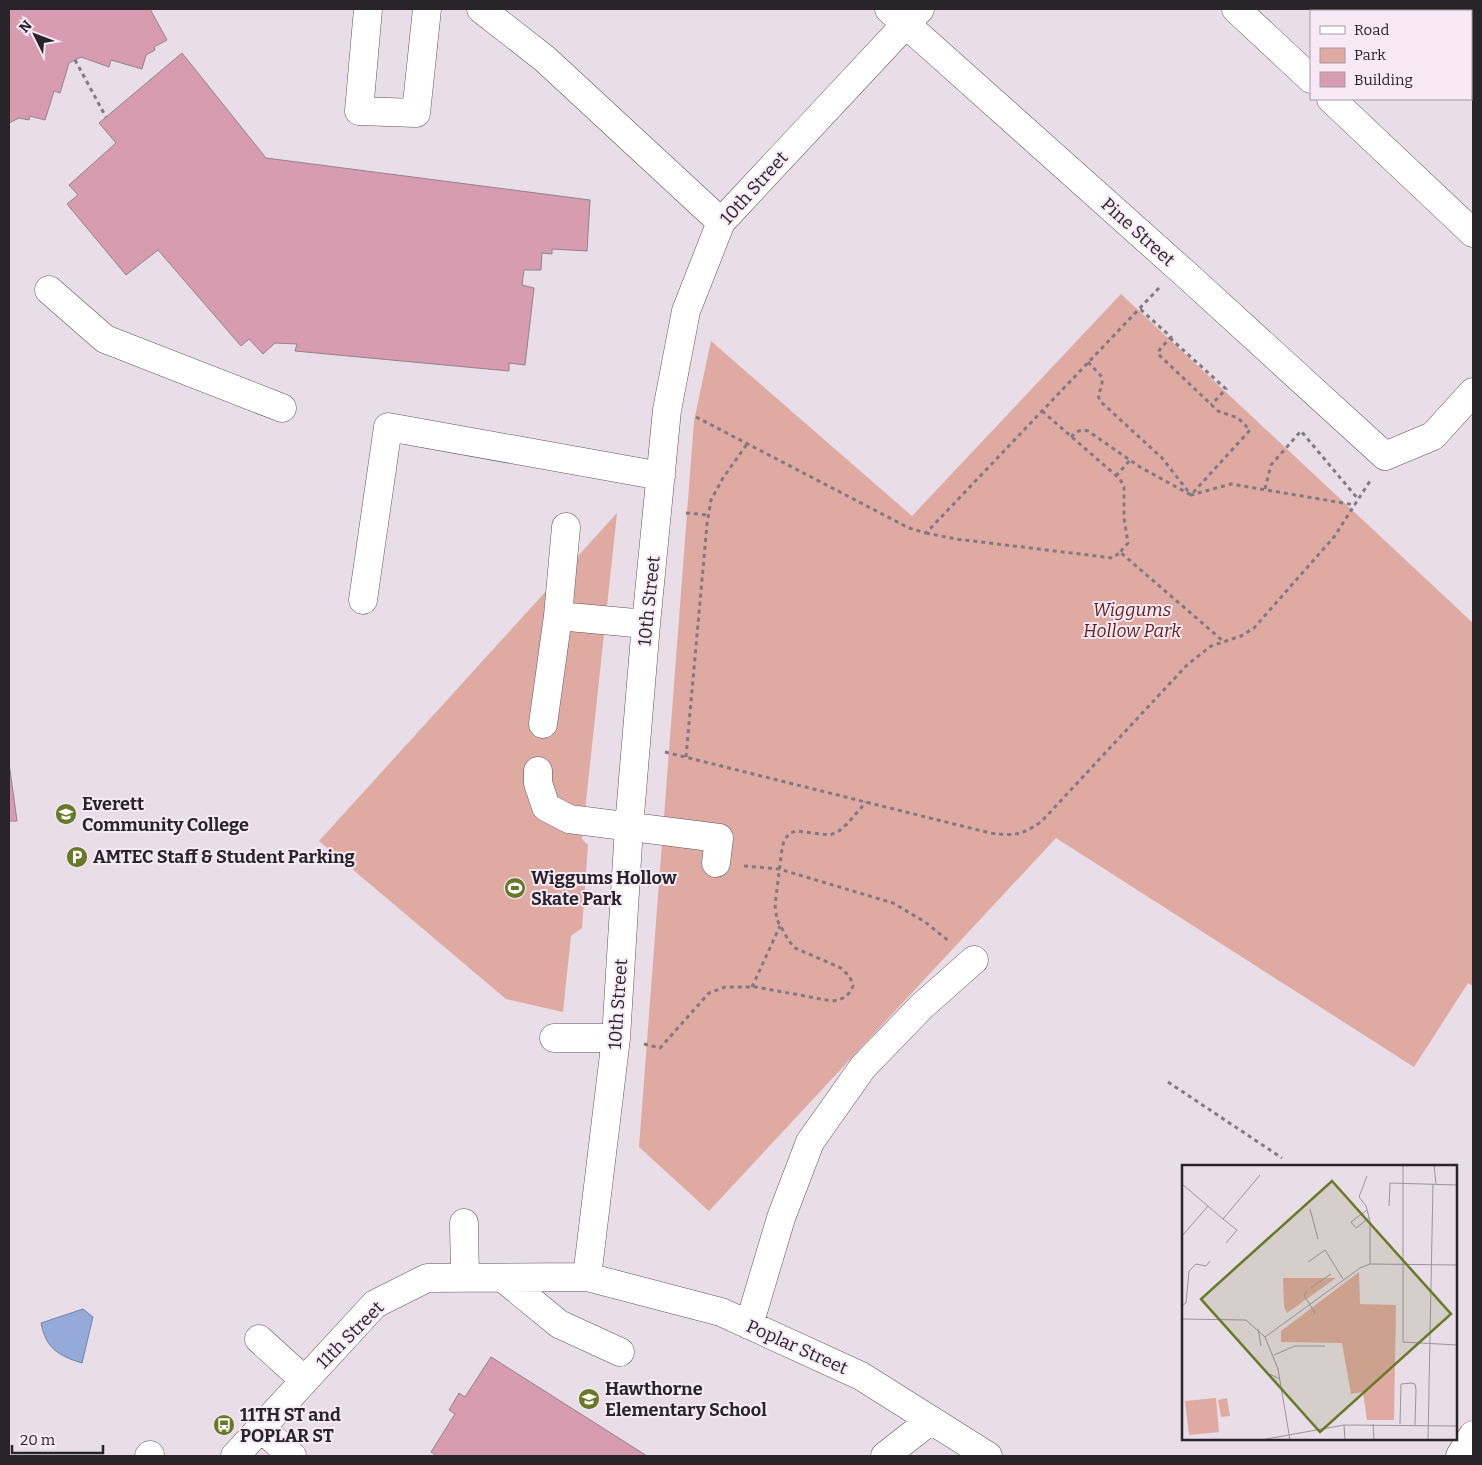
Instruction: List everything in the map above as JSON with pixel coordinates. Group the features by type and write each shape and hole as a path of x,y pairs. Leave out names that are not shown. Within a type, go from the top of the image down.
{"street":[{"path":"368,9 360,111 416,113 427,9"},
{"path":"481,9 545,59 721,222"},
{"path":"1236,9 1310,78"},
{"name":"10th Street","path":"587,1277 616,1038 628,827 661,476 669,403 686,311 721,222 905,14"},
{"name":"Pine Street","path":"905,14 1385,456"},
{"path":"1332,100 1473,233"},
{"path":"49,290 105,339 282,408"},
{"path":"1385,456 1433,436 1473,392"},
{"path":"362,600 388,426 661,476"},
{"path":"543,724 558,616 566,527"},
{"path":"558,616 646,624"},
{"path":"538,771 538,783 546,807 569,819 719,838 716,863"},
{"path":"749,1325 781,1218 810,1142 863,1067 922,1006 974,960"},
{"path":"554,1038 616,1038"},
{"path":"464,1222 465,1278"},
{"name":"Poplar Street","path":"587,1277 721,1312 861,1376 988,1456"},
{"name":"11th Street","path":"235,1456 375,1304 427,1278 587,1277"},
{"path":"504,1278 559,1324 620,1352"},
{"path":"259,1339 304,1380"},
{"path":"885,1456 931,1420"},
{"path":"261,1428 292,1456"},
{"path":"1460,1456 1473,1435"}],"path":[{"path":"75,60 106,117"},
{"path":"926,533 1178,267"},
{"path":"1139,308 1226,389 1211,405"},
{"path":"1170,338 1160,348 1158,354 1218,412 1238,418 1250,430 1191,495"},
{"path":"1088,362 1102,377 1102,386 1098,395 1100,401 1162,458 1191,495"},
{"path":"669,403 909,528 956,539 1113,558 1128,543 1124,518 1124,487 1120,479 1042,411"},
{"path":"1071,437 1079,430 1088,431 1130,460 1191,495 1231,484 1355,505"},
{"path":"1265,490 1271,464 1300,431 1358,499"},
{"path":"686,757 707,524 711,500 723,478 747,444"},
{"path":"636,744 990,833 1009,835 1025,832 1040,822 1187,665 1211,646 1241,636 1254,628 1334,537 1385,456"},
{"path":"1116,476 1130,460"},
{"path":"1120,552 1224,642"},
{"path":"616,1038 660,1048 710,993 725,987 752,986 832,1001 842,1000 849,995 853,986 850,977 841,968 795,948 777,920 775,905 784,840 796,831 830,835 839,831 866,802"},
{"path":"716,863 779,869 893,903 925,922 974,960"},
{"path":"752,986 780,926"},
{"path":"1168,1082 1282,1158"}],"green space":[{"name":"Wiggums Hollow Park","path":"1121,294 1473,623 1473,986 1468,983 1414,1067 1056,838 709,1211 639,1147 694,421 711,341 912,516"},
{"path":"617,513 582,839 588,845 582,928 571,936 563,1012 506,999 319,841"}],"water":[{"path":"83,1309 93,1317 82,1363 55,1350 46,1339 41,1323"}],"building":[{"path":"9,9 150,9 167,40 154,47 155,50 146,55 142,69 111,60 109,67 81,57 69,63 60,93 54,91 45,120 30,116 29,120 19,118 9,123"},
{"path":"182,53 266,158 590,200 587,251 552,249 552,254 542,253 541,270 524,270 522,285 534,288 525,365 509,363 509,371 295,351 297,344 275,343 263,354 249,339 241,346 158,250 126,275 67,204 78,195 69,185 116,143 99,123"},
{"path":"9,763 17,821 9,821"},
{"name":"Hawthorne Elementary School","path":"491,1357 647,1456 437,1456 431,1452 455,1414 449,1410 459,1393 465,1397"}],"place":[{"name":"Everett Community College","path":"66,814"},
{"name":"AMTEC Staff & Student Parking","path":"77,857"},
{"name":"Wiggums Hollow Skate Park","path":"515,888"},
{"name":"Hawthorne Elementary School","path":"589,1399"},
{"name":"11TH ST and POPLAR ST","path":"224,1425"}]}
